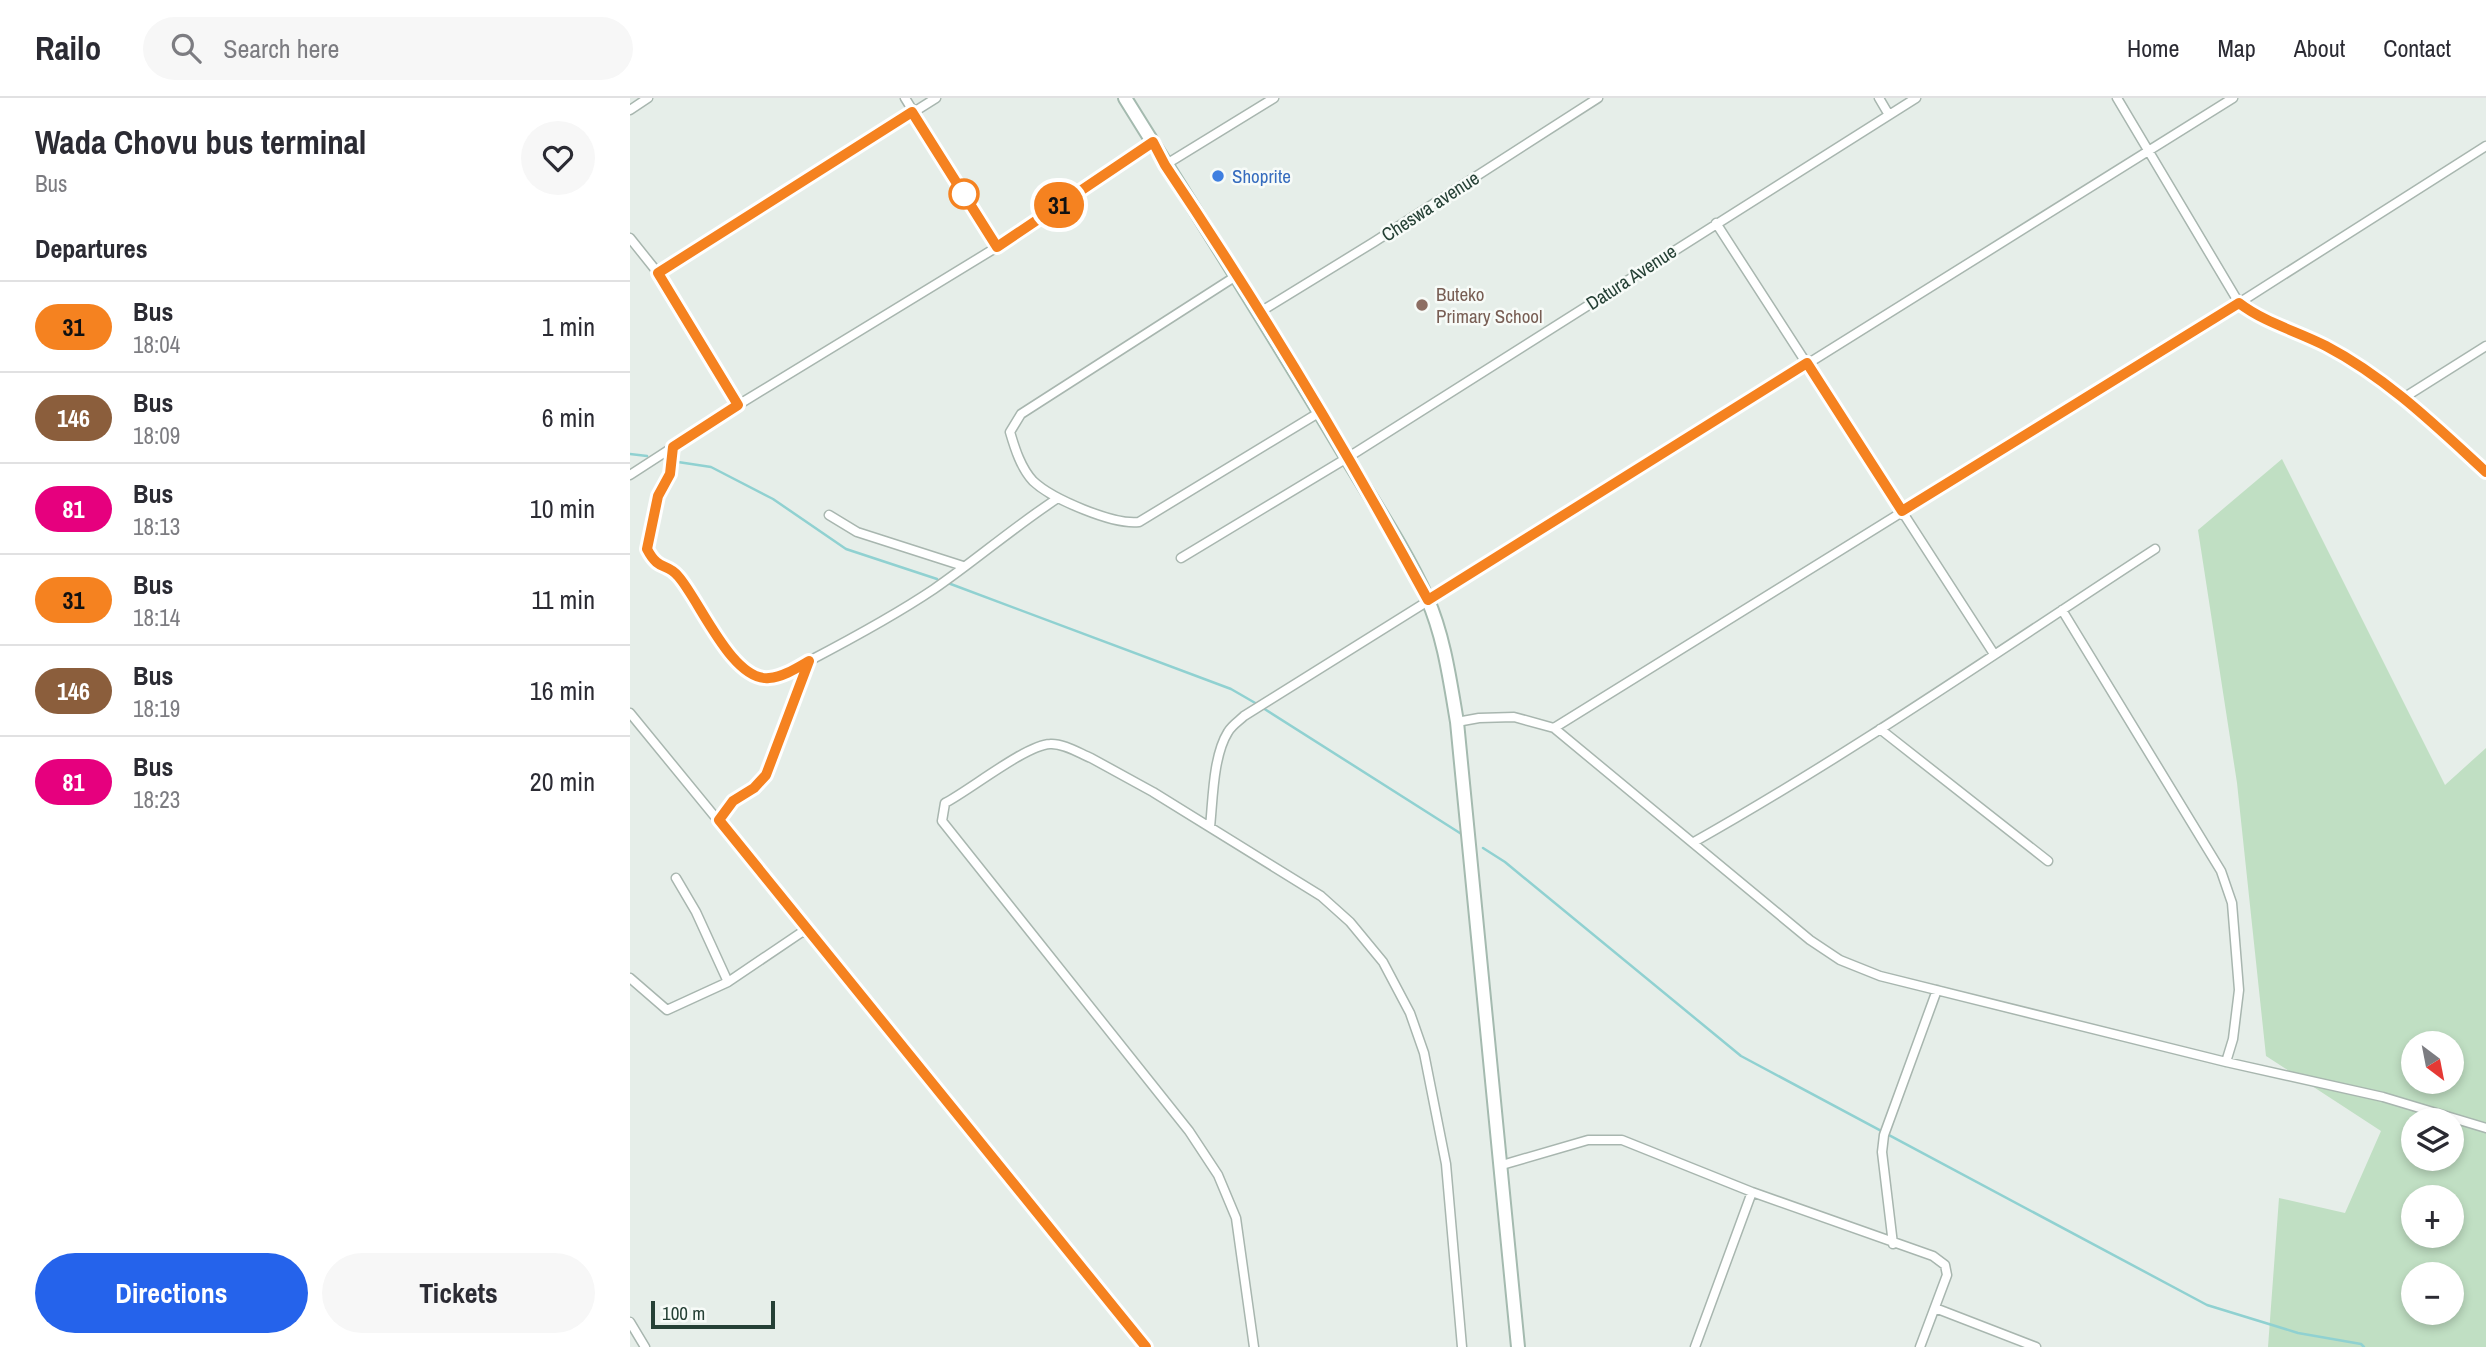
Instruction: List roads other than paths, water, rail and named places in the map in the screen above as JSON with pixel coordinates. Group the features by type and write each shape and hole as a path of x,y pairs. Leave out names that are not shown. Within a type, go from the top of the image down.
{"main road":[{"path":"1125,98 1260,312 1428,600 1445,657 1457,722 1518,1347"}],"street":[{"path":"630,110 648,98"},
{"path":"905,98 997,247"},
{"path":"658,273 936,98"},
{"path":"1165,165 1274,98"},
{"name":"Cheswa avenue","path":"1260,312 1598,98"},
{"path":"1879,98 1889,114"},
{"name":"Datura Avenue","path":"1181,558 1347,458 1916,98"},
{"path":"2117,98 2239,303 2253,313 2327,346 2405,397 2486,472"},
{"path":"1210,827 1218,759 1224,738 1232,727 1259,707 2233,98"},
{"path":"630,475 738,405 997,247 1153,142"},
{"path":"1554,728 2239,303 2486,146"},
{"path":"1716,223 1993,654"},
{"path":"630,238 658,273 738,405"},
{"path":"1236,276 1036,404 1014,422 1010,432 1021,463 1035,482 1058,498 1113,520 1139,522 1320,412"},
{"path":"2405,397 2486,346"},
{"path":"673,447 670,474 658,496 647,549 658,566 677,573 728,652 750,672 769,678 784,674 850,640 932,591 1058,498"},
{"path":"830,515 857,532 963,566"},
{"path":"1694,842 1880,729 2155,549"},
{"path":"2062,610 2221,871 2232,902 2239,990 2233,1039 2226,1062"},
{"path":"719,820 733,801 754,788 766,775 809,661"},
{"path":"630,713 1146,1347"},
{"path":"1457,722 1514,717 1554,728 1810,940 1840,960 1880,976 2226,1062 2383,1097 2486,1128"},
{"path":"1880,729 2048,861"},
{"path":"1254,1347 1236,1218 1218,1175 1189,1131 944,826 942,815 945,803 1021,755 1051,743 1091,758 1284,872 1335,908 1383,962 1410,1013 1424,1053 1446,1164 1462,1347"},
{"path":"676,878 696,912 729,982"},
{"path":"630,978 667,1010 729,982 802,932 811,934"},
{"path":"1893,1244 1882,1152 1884,1135 1937,990"},
{"path":"1502,1165 1588,1140 1615,1139 1644,1147 1752,1192 1893,1244 1933,1256 1945,1265 1947,1275 1920,1347"},
{"path":"1695,1347 1752,1192"},
{"path":"1935,1308 2036,1347"},
{"path":"630,1322 645,1347"}],"waterway":[{"path":"630,454 647,456"},
{"path":"678,462 711,467 773,499 846,549 937,579"},
{"path":"948,583 1231,689 1257,704"},
{"path":"1263,708 1463,835"},
{"path":"1483,848 1505,862 1741,1056 2207,1305 2298,1333 2361,1344 2364,1347"}],"place":[{"name":"Shoprite","path":"1218,176"},
{"name":"Buteko Primary School","path":"1422,305"}]}
